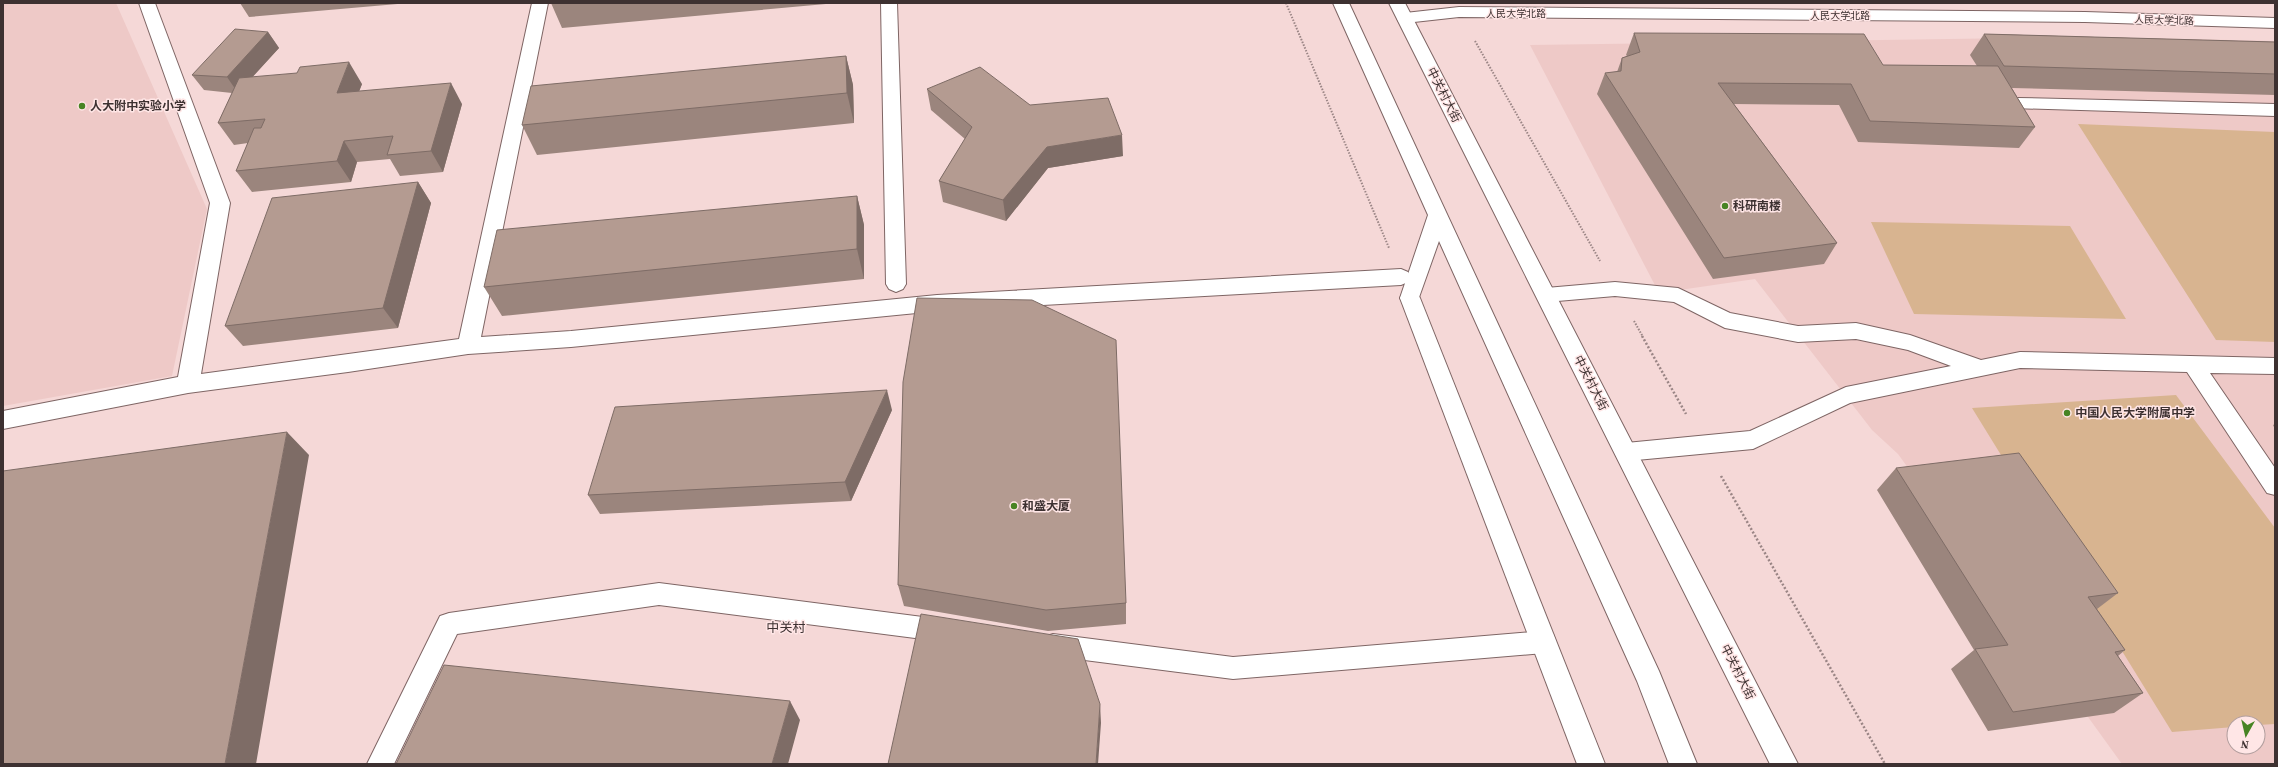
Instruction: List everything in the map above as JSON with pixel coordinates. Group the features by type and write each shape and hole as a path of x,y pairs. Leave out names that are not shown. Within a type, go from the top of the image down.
{"street":[{"path":"147,3 220,203 188,384"},
{"path":"468,346 540,3"},
{"path":"889,3 896,284"},
{"path":"1341,3 1650,680 1683,764"},
{"path":"2073,3 2085,17"},
{"name":"人民大学北路","path":"1401,11 2085,17 2275,23"},
{"name":"中关村大街","path":"1401,11 1784,764"},
{"path":"1438,216 1406,287 1591,764"},
{"path":"3,420 188,384 348,364 468,346 571,339 937,303 1406,287"}],"lane":[{"path":"2018,104 2275,110"},
{"path":"1546,295 1615,288 1678,295 1725,320 1798,334 1856,331 1910,343 1981,368"},
{"path":"1626,452 1753,440 1846,395 2020,360 2275,366"},
{"path":"2192,363 2275,486"},
{"path":"380,764 449,624 659,594 965,634"},
{"path":"1028,642 1233,668 1544,642"}],"path":[{"path":"1286,3 1406,287"},
{"path":"1459,12 1885,764"}],"shaded area":[{"name":"人大附中实验小学","path":"3,3 116,3 207,209 172,376 3,406"},
{"name":"中国人民大学附属中学","path":"2091,37 2275,41 2275,764 2122,764 1898,454 1872,430 1755,279 1659,293 1530,45"},
{"path":"2078,124 2275,132 2275,342 2216,340"},
{"path":"1871,222 2070,226 2126,319 1914,314"},
{"path":"2176,395 2275,528 2275,724 2266,725 2266,715 2226,715 2226,728 2172,732 1972,408"}],"building":[{"path":"235,29 268,32 227,77 192,75"},
{"name":"科研南楼","path":"1634,33 1864,34 1883,65 1998,66 2035,127 1870,121 1851,84 1718,83 1837,243 1724,258 1605,73 1621,71 1622,58 1640,52"},
{"path":"1984,34 2275,42 2275,74 2004,66"},
{"path":"846,56 847,93 522,125 531,86"},
{"path":"349,62 337,93 451,83 431,151 387,155 393,136 344,141 337,161 236,171 254,128 261,128 265,119 218,123 239,78 297,73 300,67"},
{"path":"980,67 1030,105 1108,98 1122,135 1047,147 1003,200 939,181 972,127 927,89"},
{"path":"418,182 383,308 225,326 272,198"},
{"path":"857,196 857,249 484,287 497,230"},
{"name":"和盛大厦","path":"917,298 1032,300 1116,340 1126,603 1046,610 898,585 903,382"},
{"path":"887,390 845,482 588,495 615,407"},
{"path":"287,432 225,764 3,764 3,471"},
{"path":"2019,453 2118,593 2088,597 2125,650 2115,652 2143,693 2013,712 1975,649 2008,645 1896,468"},
{"path":"921,614 1078,639 1100,704 1096,764 888,764"},
{"path":"444,665 790,701 772,764 396,764"}],"place":[{"name":"人大附中实验小学","path":"82,106"},
{"name":"科研南楼","path":"1725,206"},
{"name":"中国人民大学附属中学","path":"2067,413"},
{"name":"和盛大厦","path":"1014,506"}],"district":[{"name":"中关村","path":"786,627"}]}
